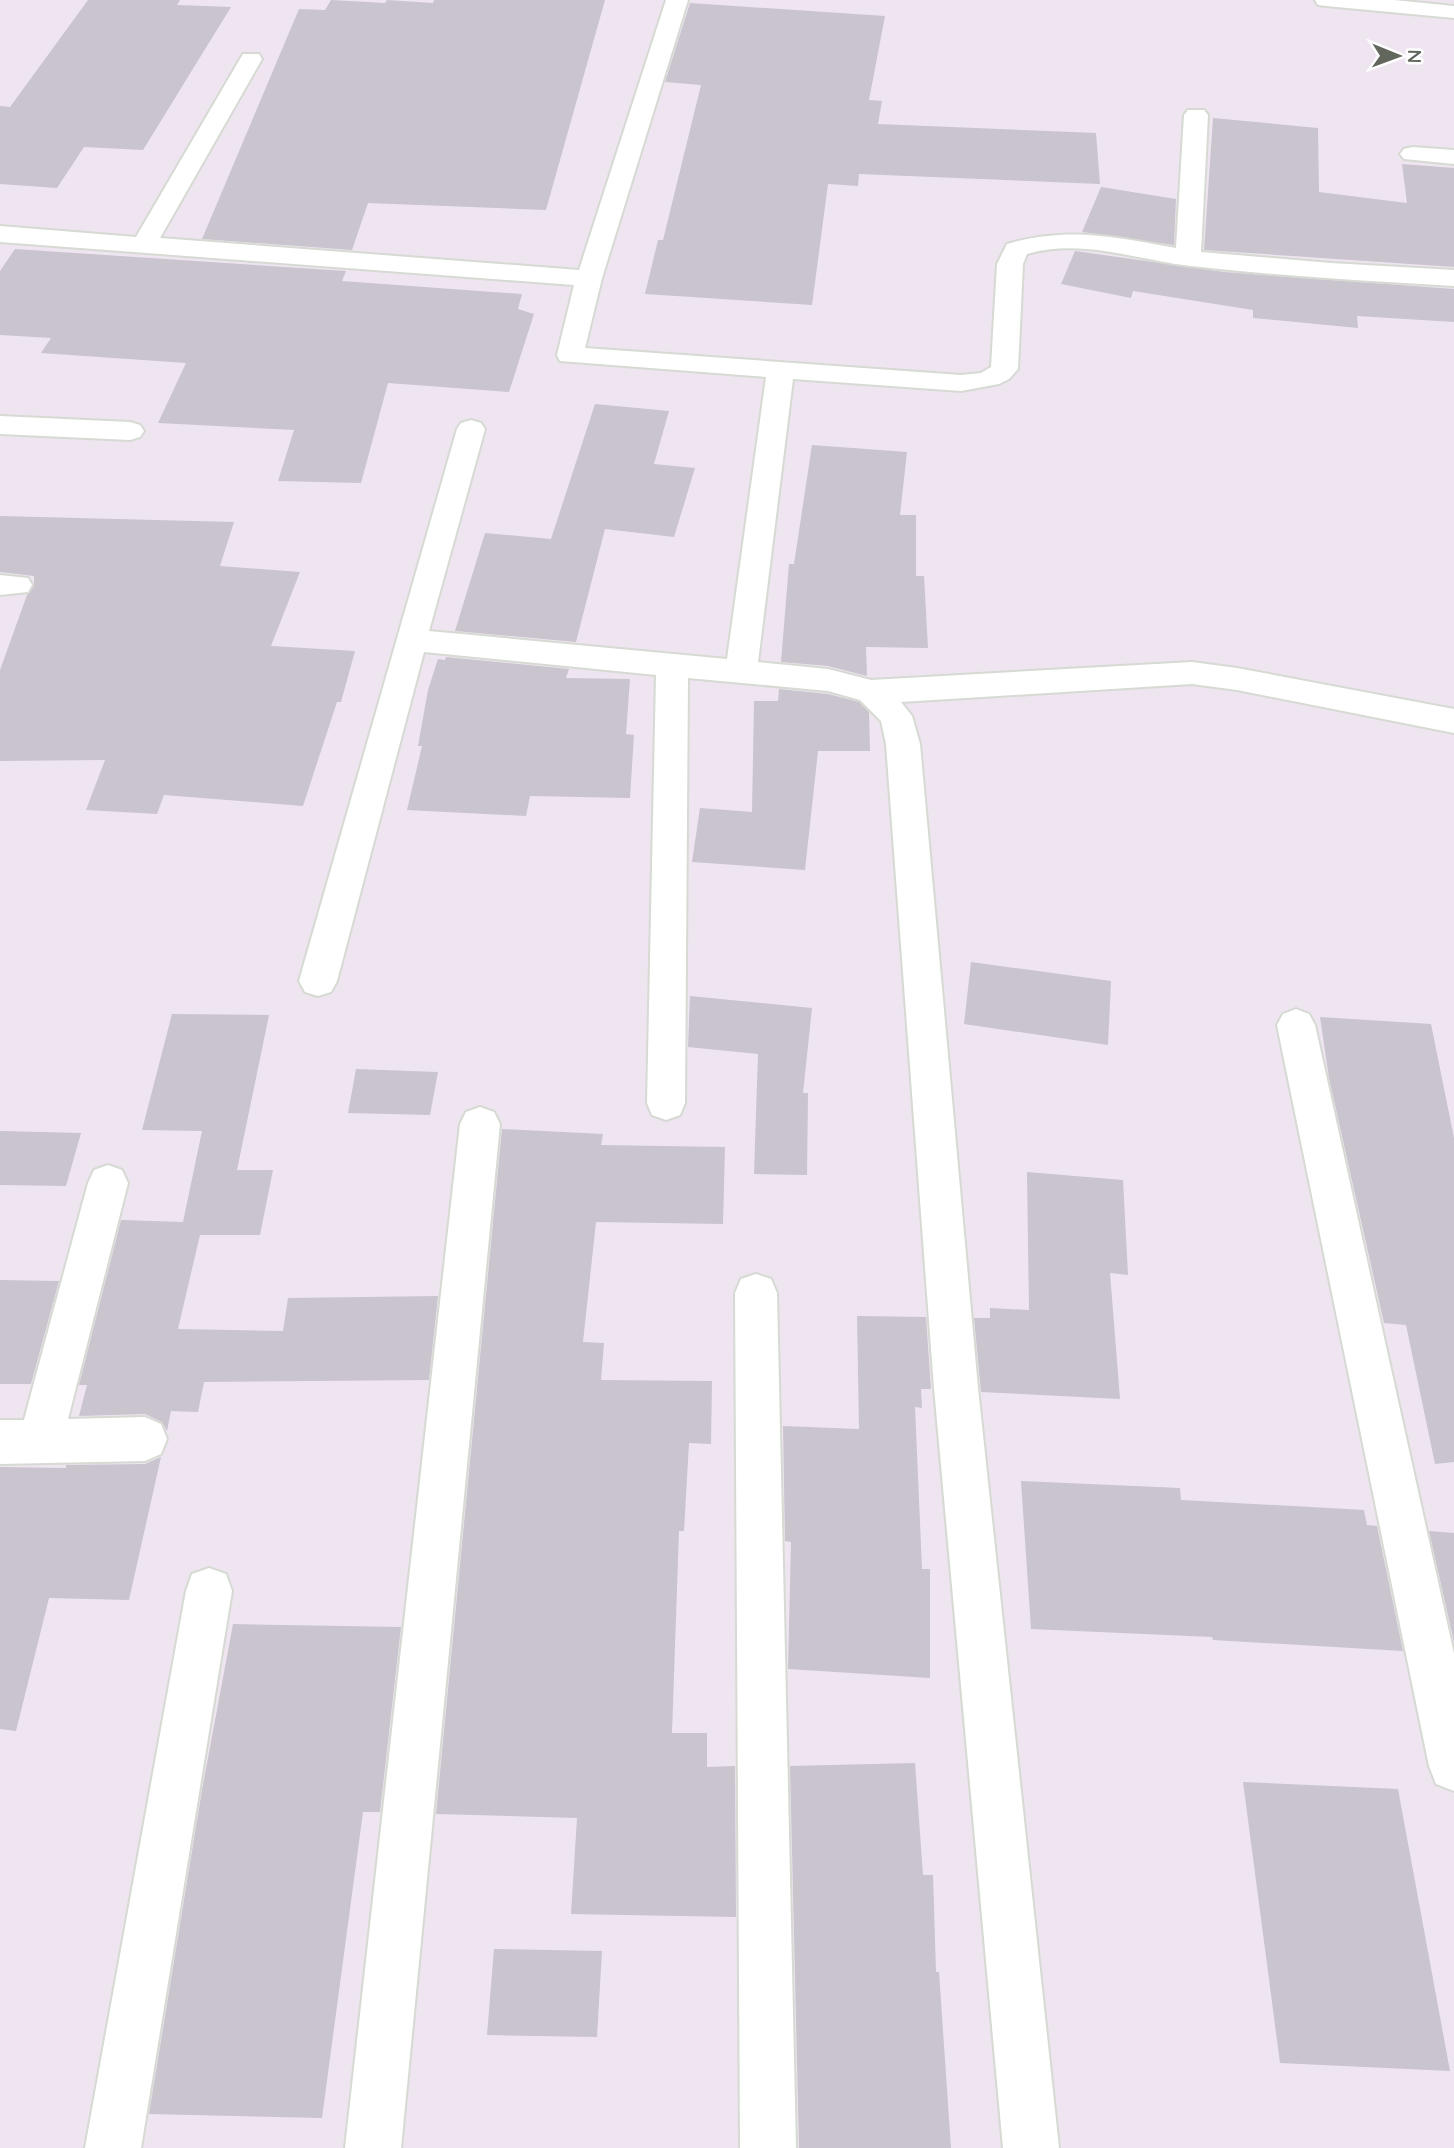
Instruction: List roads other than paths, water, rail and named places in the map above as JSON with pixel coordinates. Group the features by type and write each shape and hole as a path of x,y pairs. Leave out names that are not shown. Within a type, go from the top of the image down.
{"street":[{"path":"677,0 589,278 570,355 961,383 997,377 1004,369 1010,264 1016,249 1027,245 1088,240 1188,258 1331,271 1454,278"},
{"path":"1326,0 1444,8"},
{"path":"144,244 251,59"},
{"path":"1188,258 1196,115"},
{"path":"1412,154 1454,157"},
{"path":"0,234 589,278"},
{"path":"741,672 780,370"},
{"path":"0,425 130,431"},
{"path":"318,981 471,429"},
{"path":"411,639 828,680 871,692 1192,673 1237,679 1454,721"},
{"path":"666,1103 672,666"},
{"path":"871,692 896,716 903,744 956,1388 1031,2148"},
{"path":"1296,1025 1454,1766"},
{"path":"373,2148 480,1124"},
{"path":"108,1183 20,1441 145,1439"},
{"path":"756,1293 768,2148"},
{"path":"113,2148 209,1591"}]}
